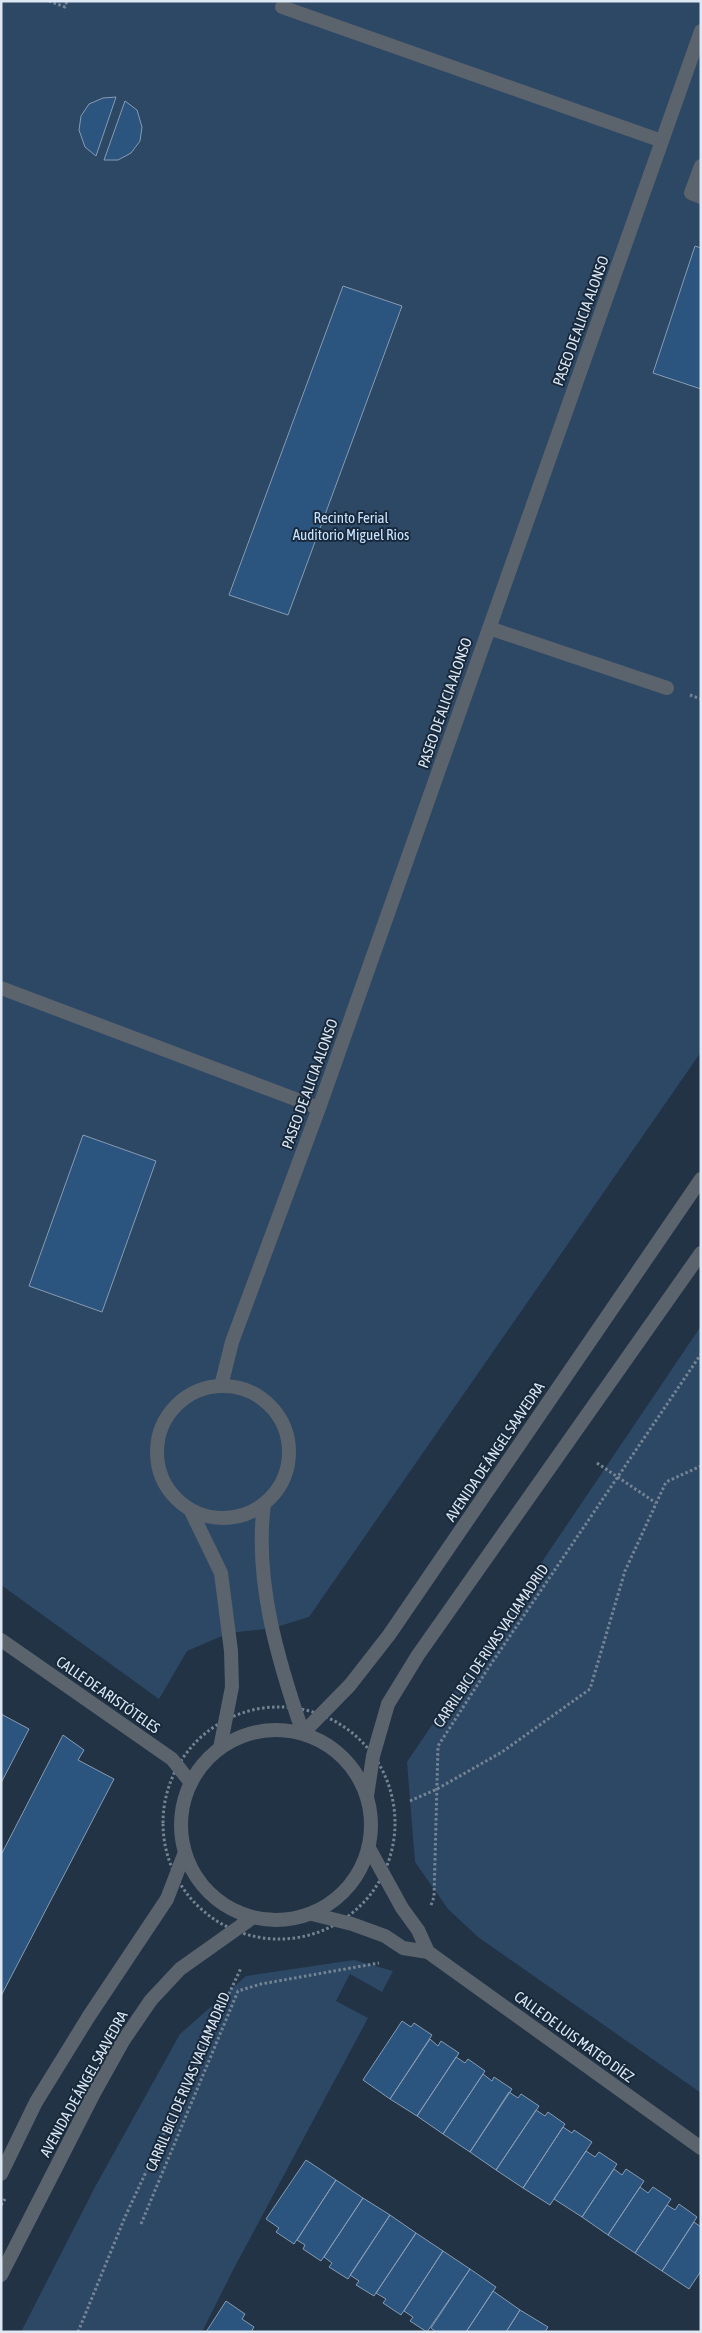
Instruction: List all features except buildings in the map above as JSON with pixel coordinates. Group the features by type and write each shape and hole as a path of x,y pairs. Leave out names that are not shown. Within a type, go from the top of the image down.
{"street":[{"path":"282,7 662,140"},
{"name":"PASEO DE ALICIA ALONSO","path":"221,1386 232,1342 319,1108 662,140 694,69 701,31"},
{"path":"701,166 691,193 701,197"},
{"path":"489,628 667,688"},
{"path":"1,988 319,1108"},
{"name":"AVENIDA DE ÁNGEL SAAVEDRA","path":"302,1733 350,1685 389,1635 701,1179"},
{"path":"367,1796 373,1756 388,1704 418,1655 701,1253"},
{"path":"221,1386 241,1388 260,1397 275,1411 284,1430 288,1450 286,1470 278,1489 264,1504 246,1514 228,1518 208,1516 190,1509 174,1496 162,1478 157,1458 158,1436 167,1416 181,1400 200,1390 221,1386"},
{"path":"264,1504 260,1552 275,1645 302,1733"},
{"path":"190,1509 221,1573 232,1651 232,1687 220,1748"},
{"name":"CALLE DE ARISTÓTELES","path":"1,1640 128,1727 172,1760 191,1783"},
{"path":"274,1729 302,1733 330,1746 353,1768 367,1796 372,1822 369,1848 357,1876 338,1899 312,1914 282,1921 252,1918 230,1909 210,1894 195,1875 185,1852 181,1829 183,1805 191,1783 203,1764 220,1748 245,1735 274,1729"},
{"name":"CALLE DE LUIS MATEO DÍEZ","path":"369,1848 402,1908 418,1930 428,1952"},
{"name":"AVENIDA DE ÁNGEL SAAVEDRA","path":"1,2174 36,2102 89,2016 167,1899 185,1852"},
{"name":"CALLE DE LUIS MATEO DÍEZ","path":"312,1914 341,1921 385,1936 403,1948 428,1952 701,2148"},
{"name":"AVENIDA DE ÁNGEL SAAVEDRA","path":"1,2275 123,2041 151,2000 180,1969 252,1918"}],"path":[{"path":"49,1 65,7 67,1"},
{"name":"CARRIL BICI DE RIVAS VACIAMADRID","path":"418,1930 434,1896 438,1746 489,1667 701,1354"},
{"path":"597,1463 656,1503"},
{"path":"410,1801 437,1789 502,1752 590,1689 625,1571 666,1482 701,1466"},
{"path":"278,1707 320,1716 331,1719 353,1734 373,1756 389,1786 395,1812 394,1840 384,1873 378,1885 358,1909 331,1928 307,1937 284,1940 250,1936 224,1926 198,1906 176,1876 167,1852 163,1824 164,1809 169,1788 178,1768 183,1758 201,1737 226,1720 246,1712 278,1707"},
{"name":"CARRIL BICI DE RIVAS VACIAMADRID","path":"141,2224 238,1992 260,1984 393,1960 403,1948"},
{"path":"78,2332 126,2217 240,1968"}],"green space":[{"name":"Recinto Ferial Auditorio Miguel Rios","path":"1,1 701,1 701,1052 309,1617 273,1628 229,1633 187,1651 159,1699 1,1585"},
{"path":"701,1326 701,2093 478,1937 448,1909 415,1862 407,1762"},
{"path":"354,1960 393,1971 382,1992 350,1974 336,2001 368,2018 232,2272 202,2332 21,2332 95,2187 180,2034 246,1976"}]}
